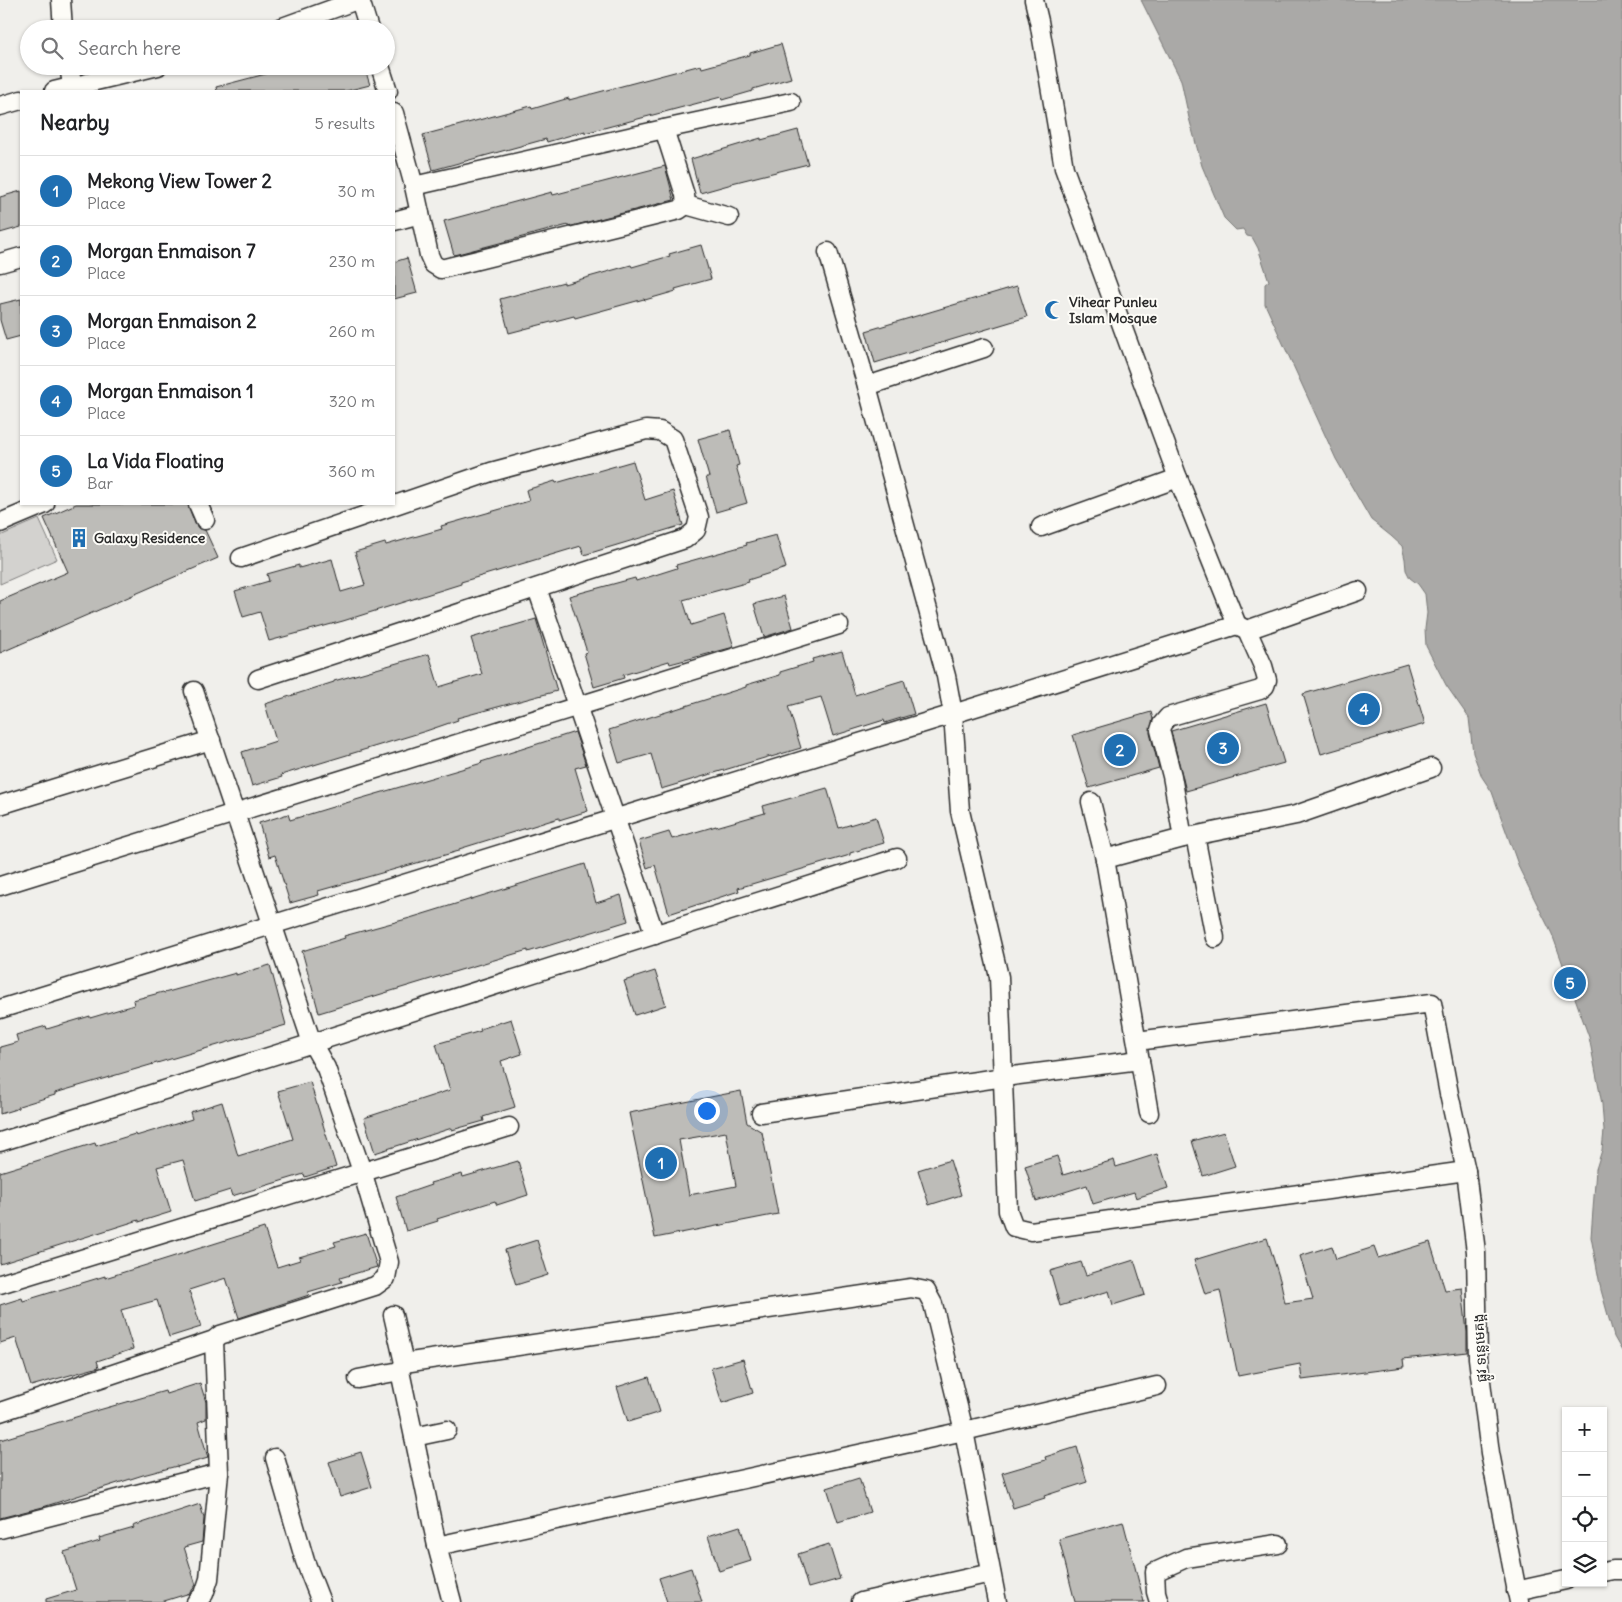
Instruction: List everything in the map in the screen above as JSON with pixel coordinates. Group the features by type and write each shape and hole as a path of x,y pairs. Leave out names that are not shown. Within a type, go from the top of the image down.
{"street":[{"path":"61,0 62,20"},
{"path":"302,20 359,0 366,20"},
{"path":"1034,0 1064,168 1178,478 1242,628 1263,666 1267,680 1266,686 1260,690 1168,717 1160,730 1215,938"},
{"path":"70,75 72,89 124,75"},
{"path":"383,75 388,90"},
{"path":"0,106 20,100"},
{"path":"414,186 791,102"},
{"path":"395,117 414,186 429,255 433,264 441,269 679,210 686,205 729,216"},
{"path":"664,129 685,195 686,205"},
{"path":"395,221 420,214"},
{"path":"828,252 868,386 946,676 953,714 960,811 999,977 1008,1211 1014,1227 1031,1231 1466,1171"},
{"path":"0,263 20,257"},
{"path":"868,386 984,348"},
{"path":"258,678 685,539 696,530 699,517 673,439 660,431 646,430 509,467 395,505"},
{"path":"1040,527 1178,478"},
{"path":"0,523 43,505"},
{"path":"198,505 205,520"},
{"path":"241,558 394,505"},
{"path":"537,588 655,935"},
{"path":"0,1009 953,714 1242,628 1358,591"},
{"path":"0,886 839,625"},
{"path":"0,1412 214,1340 220,1335 375,1286 386,1278 390,1262 363,1174 326,1068 312,1043 194,691"},
{"path":"0,805 211,740"},
{"path":"1105,860 1189,837 1296,815 1431,768"},
{"path":"1091,802 1105,860 1149,1113"},
{"path":"0,1142 897,858"},
{"name":"ផ្លូវ ទន្លេមេគង្គ","path":"1137,1041 1432,1003 1466,1171 1476,1252 1478,1358 1490,1453 1518,1597"},
{"path":"761,1113 1004,1077 1140,1060"},
{"path":"0,1284 363,1174 509,1127"},
{"path":"358,1379 402,1367 911,1288 926,1291 933,1304 964,1431 997,1602"},
{"path":"393,1315 414,1437 437,1546 452,1602"},
{"path":"196,1602 204,1594 209,1579 219,1472 214,1340"},
{"path":"437,1546 964,1431 1157,1386"},
{"path":"414,1437 447,1430"},
{"path":"275,1458 305,1561 321,1602"},
{"path":"0,1529 219,1472"},
{"path":"1159,1602 1156,1592 1155,1572 1186,1558 1278,1544"},
{"path":"1607,1571 1622,1570"},
{"path":"861,1602 990,1573"},
{"path":"1518,1597 1562,1581"}],"shaded area":[{"path":"1141,0 1622,0 1622,1351 1614,1337 1601,1290 1591,1237 1596,1169 1602,1150 1604,1131 1602,1104 1589,1037 1552,934 1520,870 1492,792 1482,777 1473,753 1469,718 1446,685 1426,646 1425,629 1427,613 1425,594 1418,584 1410,578 1406,570 1402,546 1371,520 1336,459 1265,304 1265,284 1269,281 1258,248 1252,237 1247,236 1243,229 1236,230 1224,218 1202,166 1181,80"},
{"path":"39,519 57,559 0,584 0,536"}],"building":[{"path":"781,44 791,78 722,100 721,97 547,142 546,139 433,170 423,135 531,106 532,109 701,65 702,68 750,55 750,53"},
{"path":"262,75 367,75 370,85 350,90 217,90 216,87"},
{"path":"798,130 808,164 700,193 691,159 761,138 761,140"},
{"path":"665,166 674,200 454,255 444,221 552,192 553,195"},
{"path":"20,191 20,227 0,233 0,197"},
{"path":"701,245 711,279 645,300 509,333 500,299 564,282 564,284 631,265 632,267"},
{"path":"407,258 417,293 395,299 395,262"},
{"path":"1017,286 1027,317 875,363 866,331"},
{"path":"20,299 20,336 6,340 0,320 0,304"},
{"path":"730,430 739,465 736,466 747,503 716,512 706,477 709,477 698,439"},
{"path":"633,461 645,500 673,491 683,525 584,555 581,546 461,582 461,584 343,621 269,641 260,612 243,617 235,591 269,581 267,574 299,565 299,568 332,559 341,592 365,585 355,552 442,529 441,526 529,501 526,490"},
{"path":"74,505 188,505 195,524 199,529 205,530 218,558 0,653 0,601 68,572 44,518"},
{"path":"776,535 786,568 748,580 749,582 683,600 691,625 724,615 734,647 670,664 669,661 623,675 624,678 594,687 584,653 587,652 569,596 635,578 636,581 677,568 676,565"},
{"path":"784,596 793,628 764,637 754,604"},
{"path":"536,619 557,691 457,718 458,720 426,731 281,775 282,777 252,786 242,752 276,741 265,704 334,681 429,654 439,687 482,674 471,638"},
{"path":"842,651 855,695 904,680 914,714 885,723 884,720 833,736 821,697 788,706 801,748 661,789 651,754 619,763 609,730 746,687 746,685 780,675 780,672 813,662 812,659"},
{"path":"1407,664 1425,724 1321,754 1303,694"},
{"path":"1266,703 1284,763 1186,791 1171,731"},
{"path":"1151,712 1153,719 1150,733 1159,768 1089,788 1073,735"},
{"path":"575,732 586,765 575,768 588,811 459,849 459,851 318,891 319,895 290,903 275,855 269,857 259,823 288,814 290,820 482,763"},
{"path":"827,788 839,828 876,817 884,843 738,888 739,891 669,914 655,865 647,868 639,841 669,832 672,839 716,827 765,813 763,806"},
{"path":"585,864 596,903 621,895 628,921 319,1013 302,951 345,938 344,936 410,918"},
{"path":"270,965 286,1025 55,1093 55,1095 0,1114 0,1047 18,1042 16,1035 46,1026 47,1029 90,1016 90,1018 134,1005 133,1000"},
{"path":"655,971 666,1005 635,1015 624,981"},
{"path":"511,1019 522,1054 501,1061 515,1107 483,1117 484,1121 452,1130 452,1128 375,1153 364,1118 450,1090 436,1044 481,1031 480,1029"},
{"path":"310,1082 336,1167 305,1177 304,1174 232,1196 230,1190 195,1201 183,1160 157,1167 171,1212 139,1222 139,1220 0,1264 0,1172 95,1143 96,1146 192,1119 190,1112 222,1102 238,1156 293,1139 278,1091"},
{"path":"741,1091 747,1123 762,1132 778,1214 655,1238 629,1113","holes":["726,1132 736,1186 689,1195 679,1140"]},
{"path":"1224,1132 1235,1166 1203,1176 1192,1141"},
{"path":"1157,1154 1168,1188 1136,1198 1134,1192 1093,1204 1087,1185 1036,1201 1025,1166 1057,1156 1063,1175 1114,1160 1116,1167"},
{"path":"950,1160 961,1195 929,1205 918,1170"},
{"path":"518,1161 528,1195 497,1205 495,1201 406,1231 396,1197 431,1185 430,1183 462,1174 463,1177"},
{"path":"264,1228 277,1267 300,1260 299,1257 336,1246 334,1242 366,1233 377,1267 340,1278 342,1282 308,1292 309,1295 239,1318 226,1278 189,1290 201,1327 169,1337 157,1300 121,1310 133,1349 97,1361 99,1367 31,1386 16,1338 0,1343 0,1305 22,1298 23,1301 105,1276 105,1278"},
{"path":"1267,1238 1285,1303 1313,1299 1300,1256 1332,1246 1336,1259 1374,1247 1378,1258 1430,1242 1445,1290 1462,1288 1467,1332 1467,1352 1403,1359 1404,1367 1302,1380 1300,1364 1238,1376 1220,1290 1205,1294 1194,1260"},
{"path":"537,1240 548,1275 516,1285 505,1250"},
{"path":"1134,1260 1145,1295 1113,1305 1109,1291 1060,1306 1050,1271 1081,1262 1086,1275"},
{"path":"743,1359 753,1393 722,1403 711,1368"},
{"path":"649,1377 660,1412 628,1422 617,1387"},
{"path":"200,1383 206,1402 206,1419 198,1422 208,1458 143,1475 43,1507 0,1518 0,1440 165,1391 166,1394"},
{"path":"1077,1447 1087,1482 1013,1508 1002,1473 1046,1460 1045,1457"},
{"path":"361,1452 372,1487 340,1497 329,1462"},
{"path":"859,1478 870,1512 838,1522 827,1488"},
{"path":"200,1504 204,1518 202,1542 184,1547 196,1585 190,1593 161,1602 46,1602 46,1599 76,1590 64,1552 100,1541 99,1538 134,1528 133,1526"},
{"path":"1123,1521 1144,1602 1075,1602 1059,1539"},
{"path":"740,1526 751,1561 719,1571 708,1536"},
{"path":"829,1544 840,1579 808,1588 798,1554"},
{"path":"691,1568 702,1602 667,1602 659,1578"}],"place":[{"name":"Vihear Punleu Islam Mosque","path":"1054,310"},
{"name":"Galaxy Residence","path":"79,538"},
{"name":"Morgan Enmaison 1","path":"1364,709"},
{"name":"Morgan Enmaison 2","path":"1223,748"},
{"name":"Morgan Enmaison 7","path":"1120,750"},
{"name":"La Vida Floating","path":"1570,983"},
{"name":"Mekong View Tower 2","path":"661,1163"}]}
